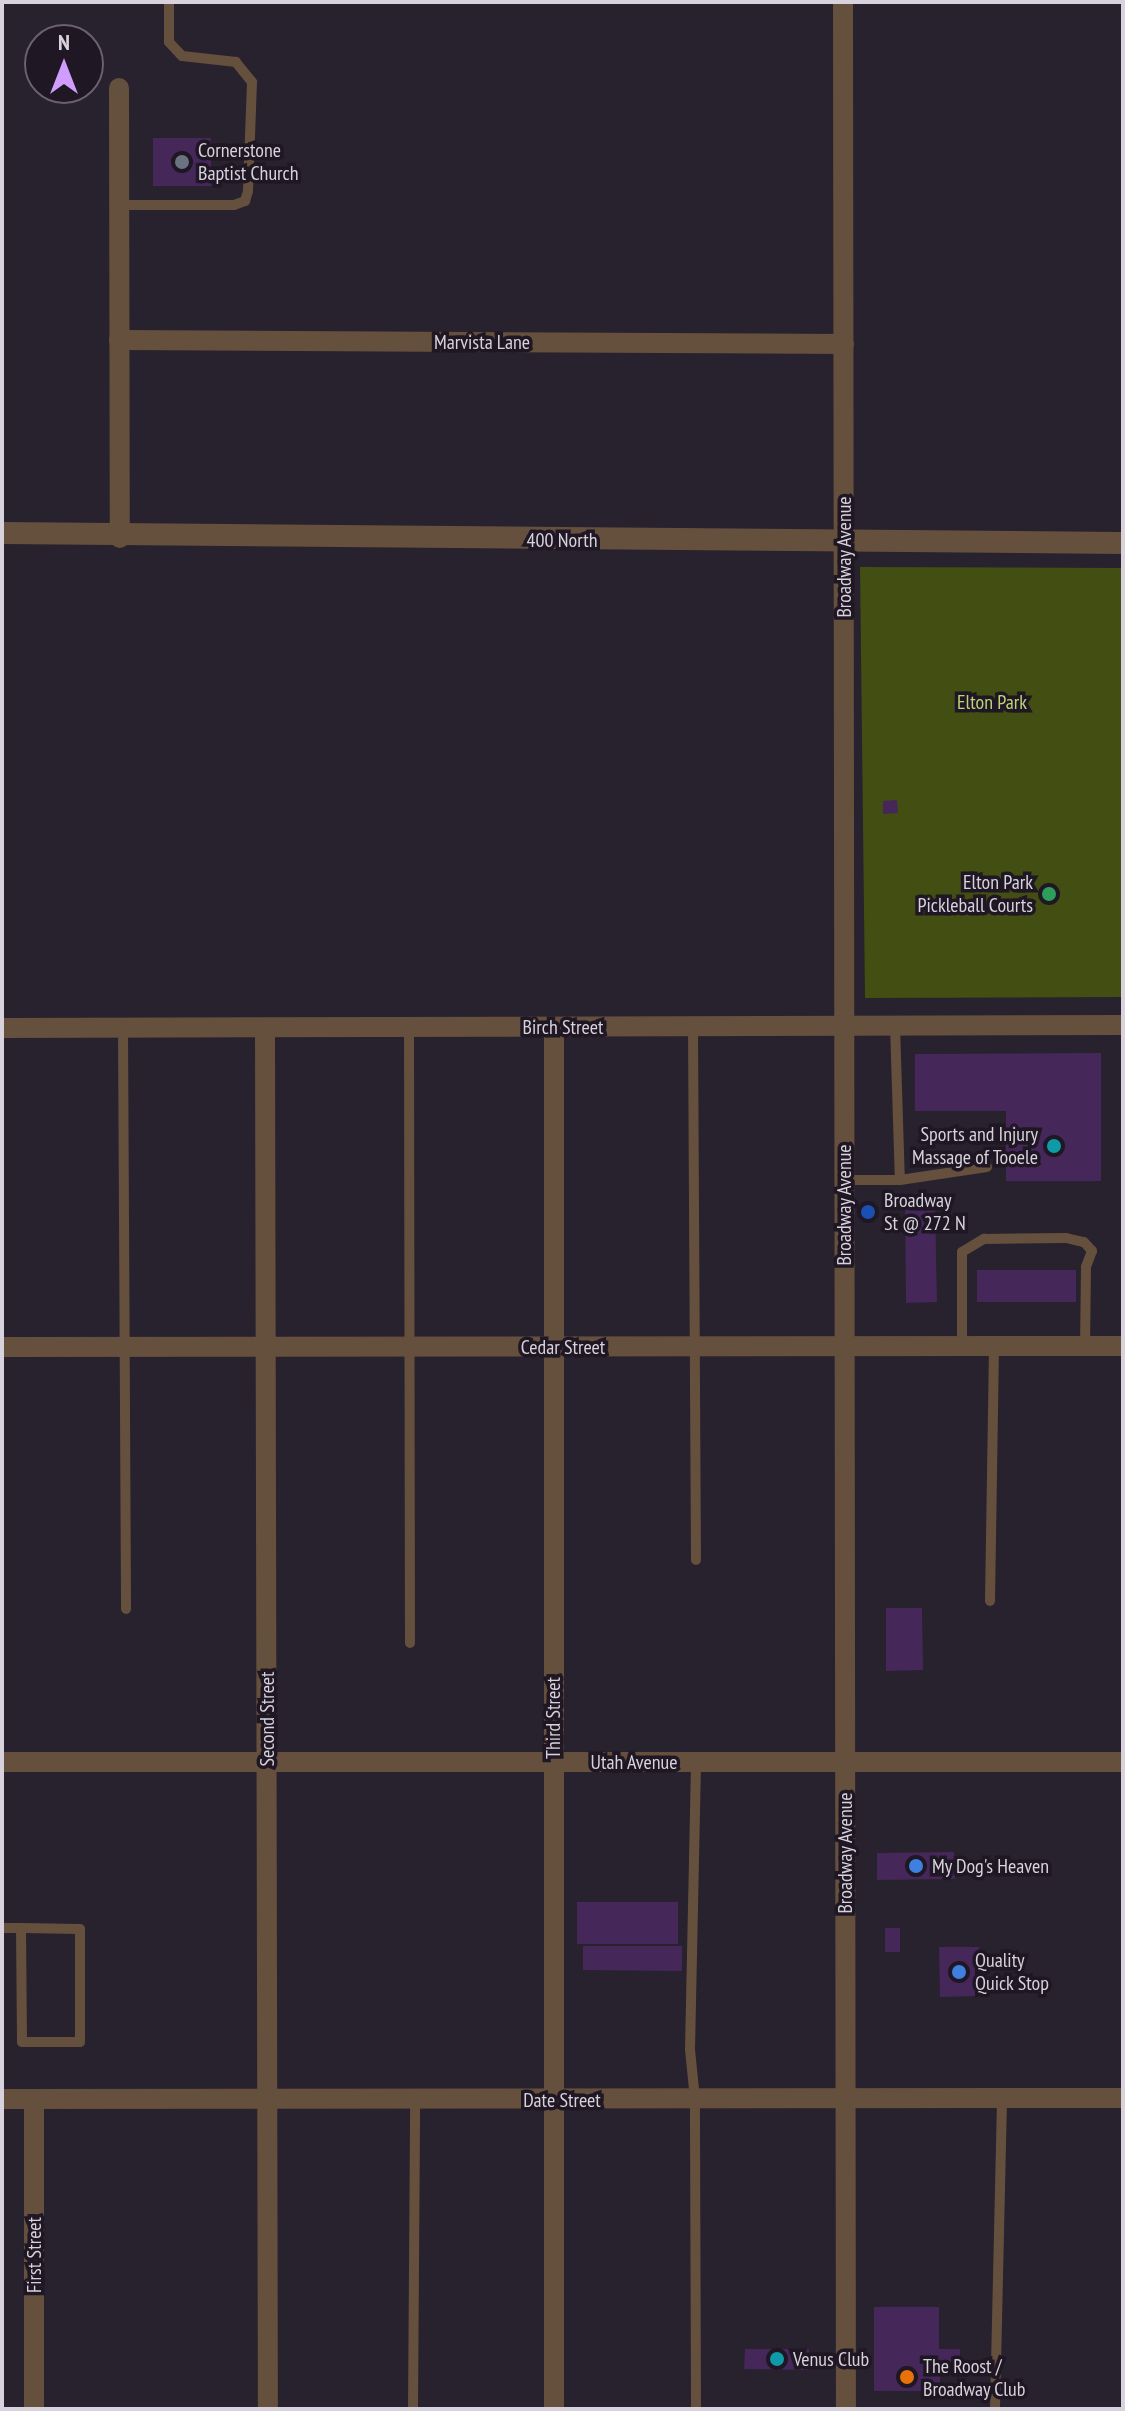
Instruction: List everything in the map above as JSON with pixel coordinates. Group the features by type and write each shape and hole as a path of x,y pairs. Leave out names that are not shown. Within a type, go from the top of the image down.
{"street":[{"name":"Broadway Avenue","path":"843,2 846,2409"},
{"path":"119,88 120,538"},
{"name":"Marvista Lane","path":"119,340 844,344"},
{"name":"400 North","path":"2,533 120,538 1123,543"},
{"name":"Birch Street","path":"2,1028 1123,1025"},
{"name":"Second Street","path":"265,1028 268,2409"},
{"name":"Third Street","path":"554,1028 554,2409"},
{"name":"Cedar Street","path":"2,1347 1123,1346"},
{"name":"Utah Avenue","path":"2,1762 1123,1762"},
{"name":"Date Street","path":"2,2099 1123,2098"},
{"name":"First Street","path":"34,2101 34,2409"}],"lane":[{"path":"119,205 234,205 245,201 248,191 252,82 236,62 182,56 169,42 169,2"},
{"path":"895,1025 900,1180"},
{"path":"693,1027 696,1560"},
{"path":"123,1028 126,1609"},
{"path":"409,1028 410,1643"},
{"path":"844,1180 900,1180 987,1167"},
{"path":"962,1346 962,1252 984,1239 1052,1238 1084,1242 1092,1251 1086,1267 1085,1346"},
{"path":"990,1601 994,1346"},
{"path":"696,1762 690,2050 695,2099 696,2409"},
{"path":"2,1928 21,1928 80,1929 80,2042 22,2042 21,1928"},
{"path":"995,2409 1002,2098"},
{"path":"413,2409 415,2101"}],"green space":[{"name":"Elton Park","path":"860,567 1123,568 1123,997 865,998"}],"building":[{"name":"Cornerstone Baptist Church","path":"153,138 211,138 211,186 153,186"},
{"path":"897,800 898,813 883,814 883,801"},
{"name":"Sports and Injury Massage of Tooele","path":"1101,1053 1101,1181 1006,1181 1006,1111 915,1111 915,1054"},
{"path":"905,1205 935,1205 937,1302 906,1303"},
{"path":"977,1270 1076,1270 1076,1302 977,1302"},
{"path":"886,1608 922,1608 923,1670 886,1671"},
{"name":"My Dog's Heaven","path":"954,1852 955,1879 877,1880 877,1853"},
{"path":"577,1902 678,1902 678,1944 577,1944"},
{"path":"885,1928 900,1928 900,1952 885,1952"},
{"path":"583,1946 682,1946 682,1971 583,1970"},
{"name":"Quality Quick Stop","path":"939,1947 979,1947 979,1996 940,1997"},
{"path":"874,2307 939,2307 939,2349 960,2349 960,2362 940,2362 940,2391 874,2391"},
{"name":"Venus Club","path":"745,2349 809,2349 809,2370 744,2369"}],"place":[{"name":"Cornerstone Baptist Church","path":"182,162"},
{"name":"Elton Park Pickleball Courts","path":"1049,894"},
{"name":"Sports and Injury Massage of Tooele","path":"1054,1146"},
{"name":"Broadway St @ 272 N","path":"868,1212"},
{"name":"My Dog's Heaven","path":"916,1866"},
{"name":"Quality Quick Stop","path":"959,1972"},
{"name":"Venus Club","path":"777,2359"},
{"name":"The Roost / Broadway Club","path":"907,2377"}]}
